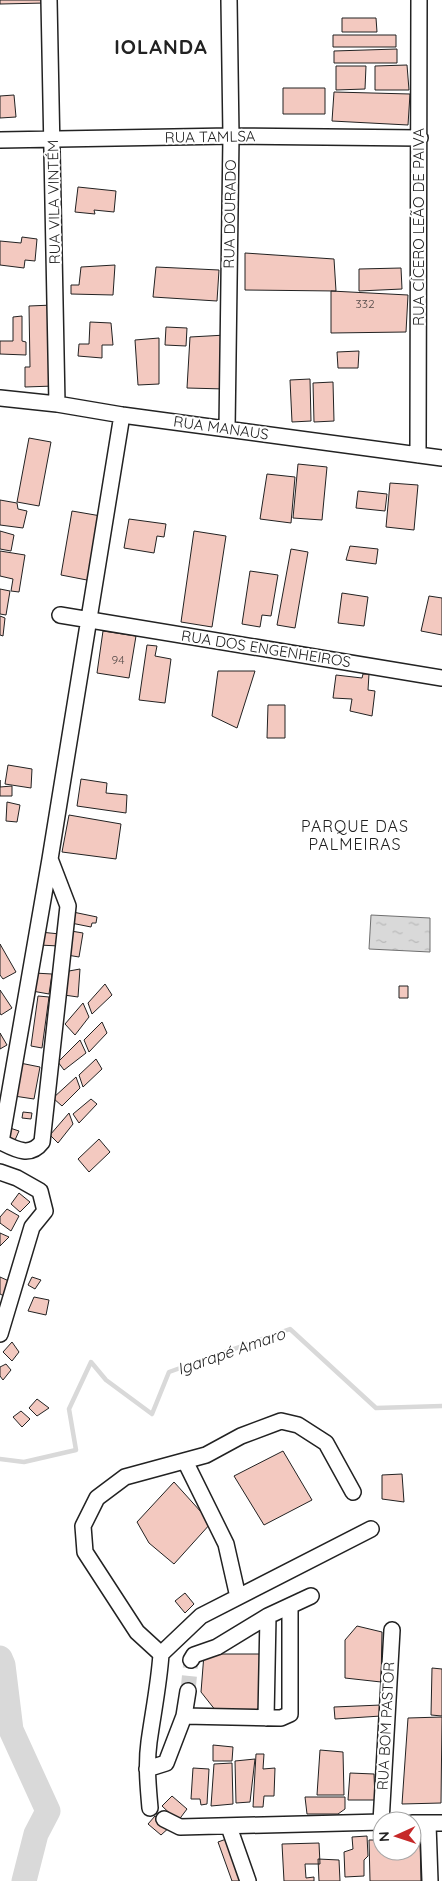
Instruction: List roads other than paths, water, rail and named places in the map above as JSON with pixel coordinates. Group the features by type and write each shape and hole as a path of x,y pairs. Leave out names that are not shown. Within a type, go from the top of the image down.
{"street":[{"name":"RUA VILA VINTÉM","path":"49,0 57,404"},
{"name":"RUA DOURADO","path":"227,429 231,136 229,0"},
{"name":"RUA CÍCERO LEÃO DE PAIVA","path":"418,455 419,0"},
{"name":"RUA TAMLSA","path":"0,140 231,136 420,138"},
{"name":"RUA MANAUS","path":"0,398 57,404 122,415 442,458"},
{"path":"50,859 68,906 42,1142 33,1150 17,1151 1,1142 90,620 122,415"},
{"name":"RUA DOS ENGENHEIROS","path":"60,615 442,678"},
{"path":"0,1172 17,1178 40,1191 45,1211 32,1227 0,1334"},
{"path":"161,1654 137,1632 84,1552 83,1526 97,1498 124,1477 206,1455 241,1436 281,1421 298,1425 326,1443 353,1492"},
{"path":"186,1460 226,1544 238,1597"},
{"path":"150,1808 147,1769 149,1743 160,1681 161,1654 201,1616 371,1529"},
{"path":"191,1660 194,1655 217,1646 268,1616 311,1596"},
{"path":"184,1716 281,1718 290,1714 290,1606"},
{"path":"266,1718 268,1616"},
{"name":"RUA BOM PASTOR","path":"382,1811 392,1630"},
{"path":"147,1769 166,1763 184,1716 188,1691"},
{"path":"164,1819 180,1827 372,1822"},
{"path":"422,1823 435,1823 430,1881"},
{"path":"229,1827 248,1881"}],"water":[{"path":"371,915 430,918 430,952 369,949"}],"waterway":[{"name":"Igarapé Amaro","path":"0,1459 24,1462 76,1450 69,1409 91,1362 106,1380 152,1414 169,1372 290,1329 376,1408 442,1406"},
{"path":"0,1658 3,1665 11,1730 48,1811 36,1834 24,1881"}],"tunnel":[{"path":"188,1691 191,1660"}],"district":[{"name":"IOLANDA","path":"161,47"},
{"name":"PARQUE DAS PALMEIRAS","path":"355,835"}]}
